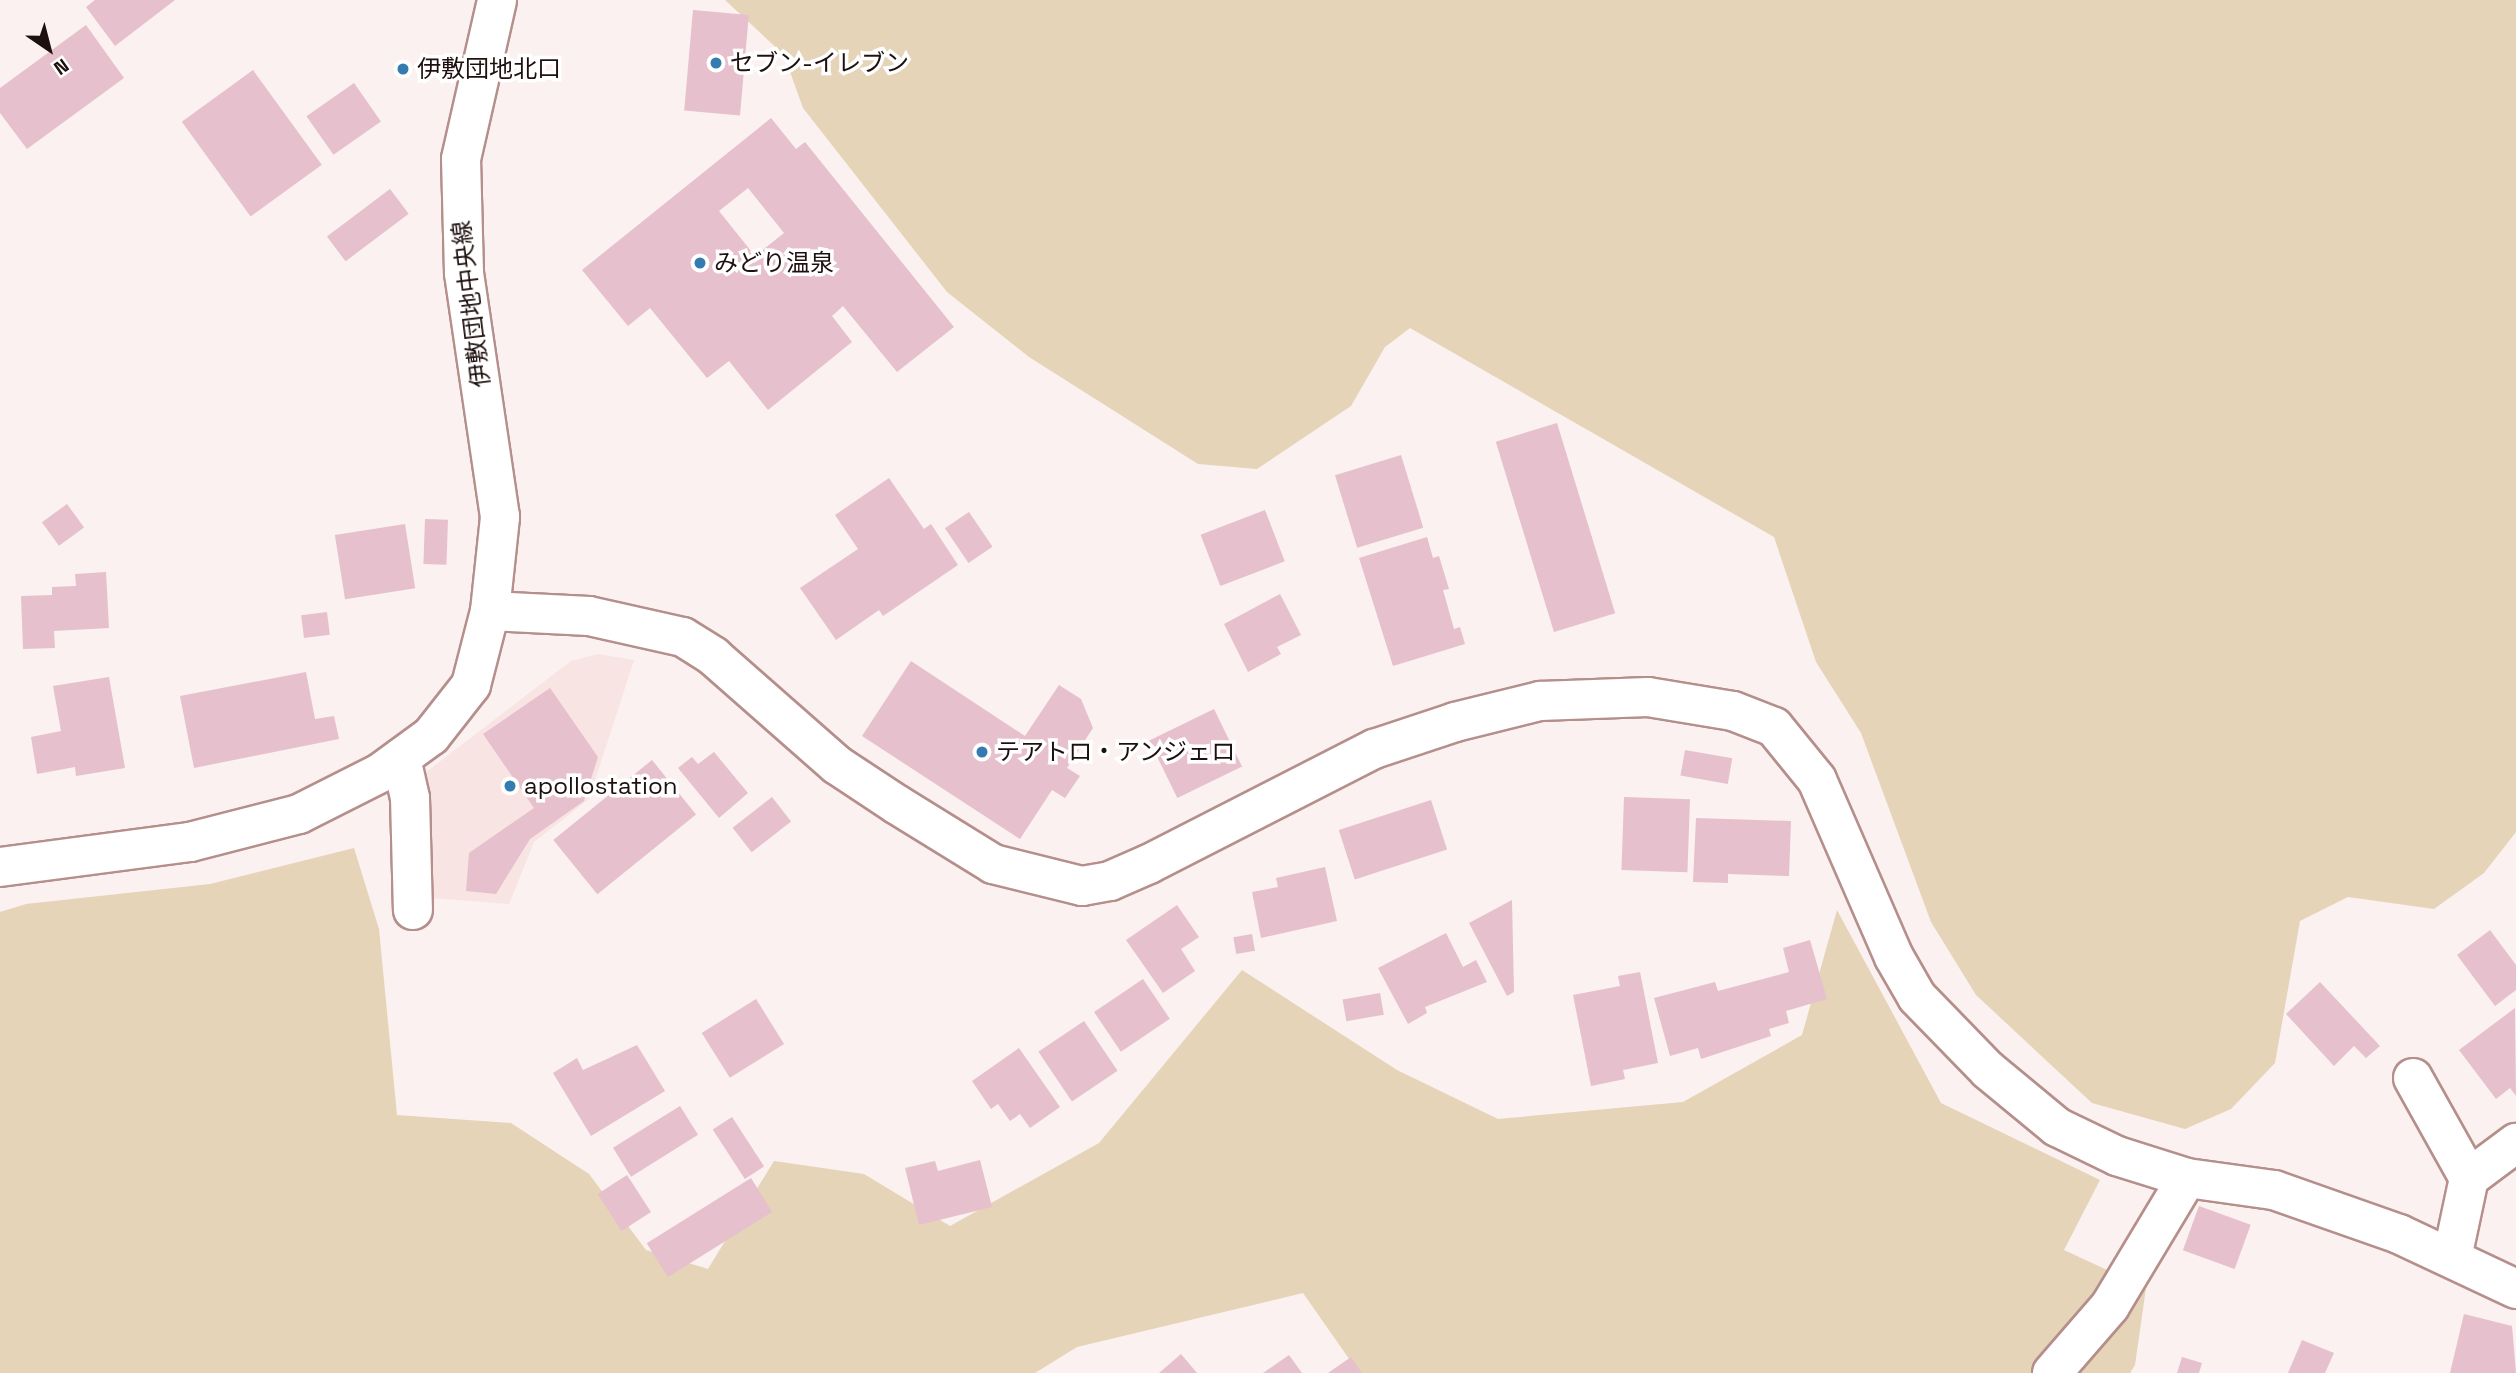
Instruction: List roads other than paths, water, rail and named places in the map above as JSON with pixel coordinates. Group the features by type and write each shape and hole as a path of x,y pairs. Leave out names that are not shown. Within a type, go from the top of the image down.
{"street":[{"name":"伊敷団地中央線","path":"0,867 190,842 244,830 329,800 401,758 431,736 471,685 491,611 500,517 460,219 461,159 497,0"},
{"path":"491,611 589,616 683,637 713,656 837,765 896,804 993,864 1082,886 1110,881 1149,864 1374,749 1455,722 1540,701 1648,697 1733,710 1774,727 1817,780 1894,957 1917,997 1947,1030 2057,1127 2118,1156 2186,1178 2274,1190 2399,1234 2516,1289"},
{"path":"401,758 410,798 413,910"},
{"path":"2413,1078 2469,1178 2452,1258"},
{"path":"2469,1178 2516,1143"},
{"path":"2052,1373 2110,1306 2186,1178"}],"place":[{"name":"セブン-イレブン","path":"716,63"},
{"name":"伊敷団地北口","path":"403,69"},
{"name":"みどり温泉","path":"700,263"},
{"name":"テアトロ・アンジェロ","path":"982,752"},
{"name":"apollostation","path":"510,786"}]}
